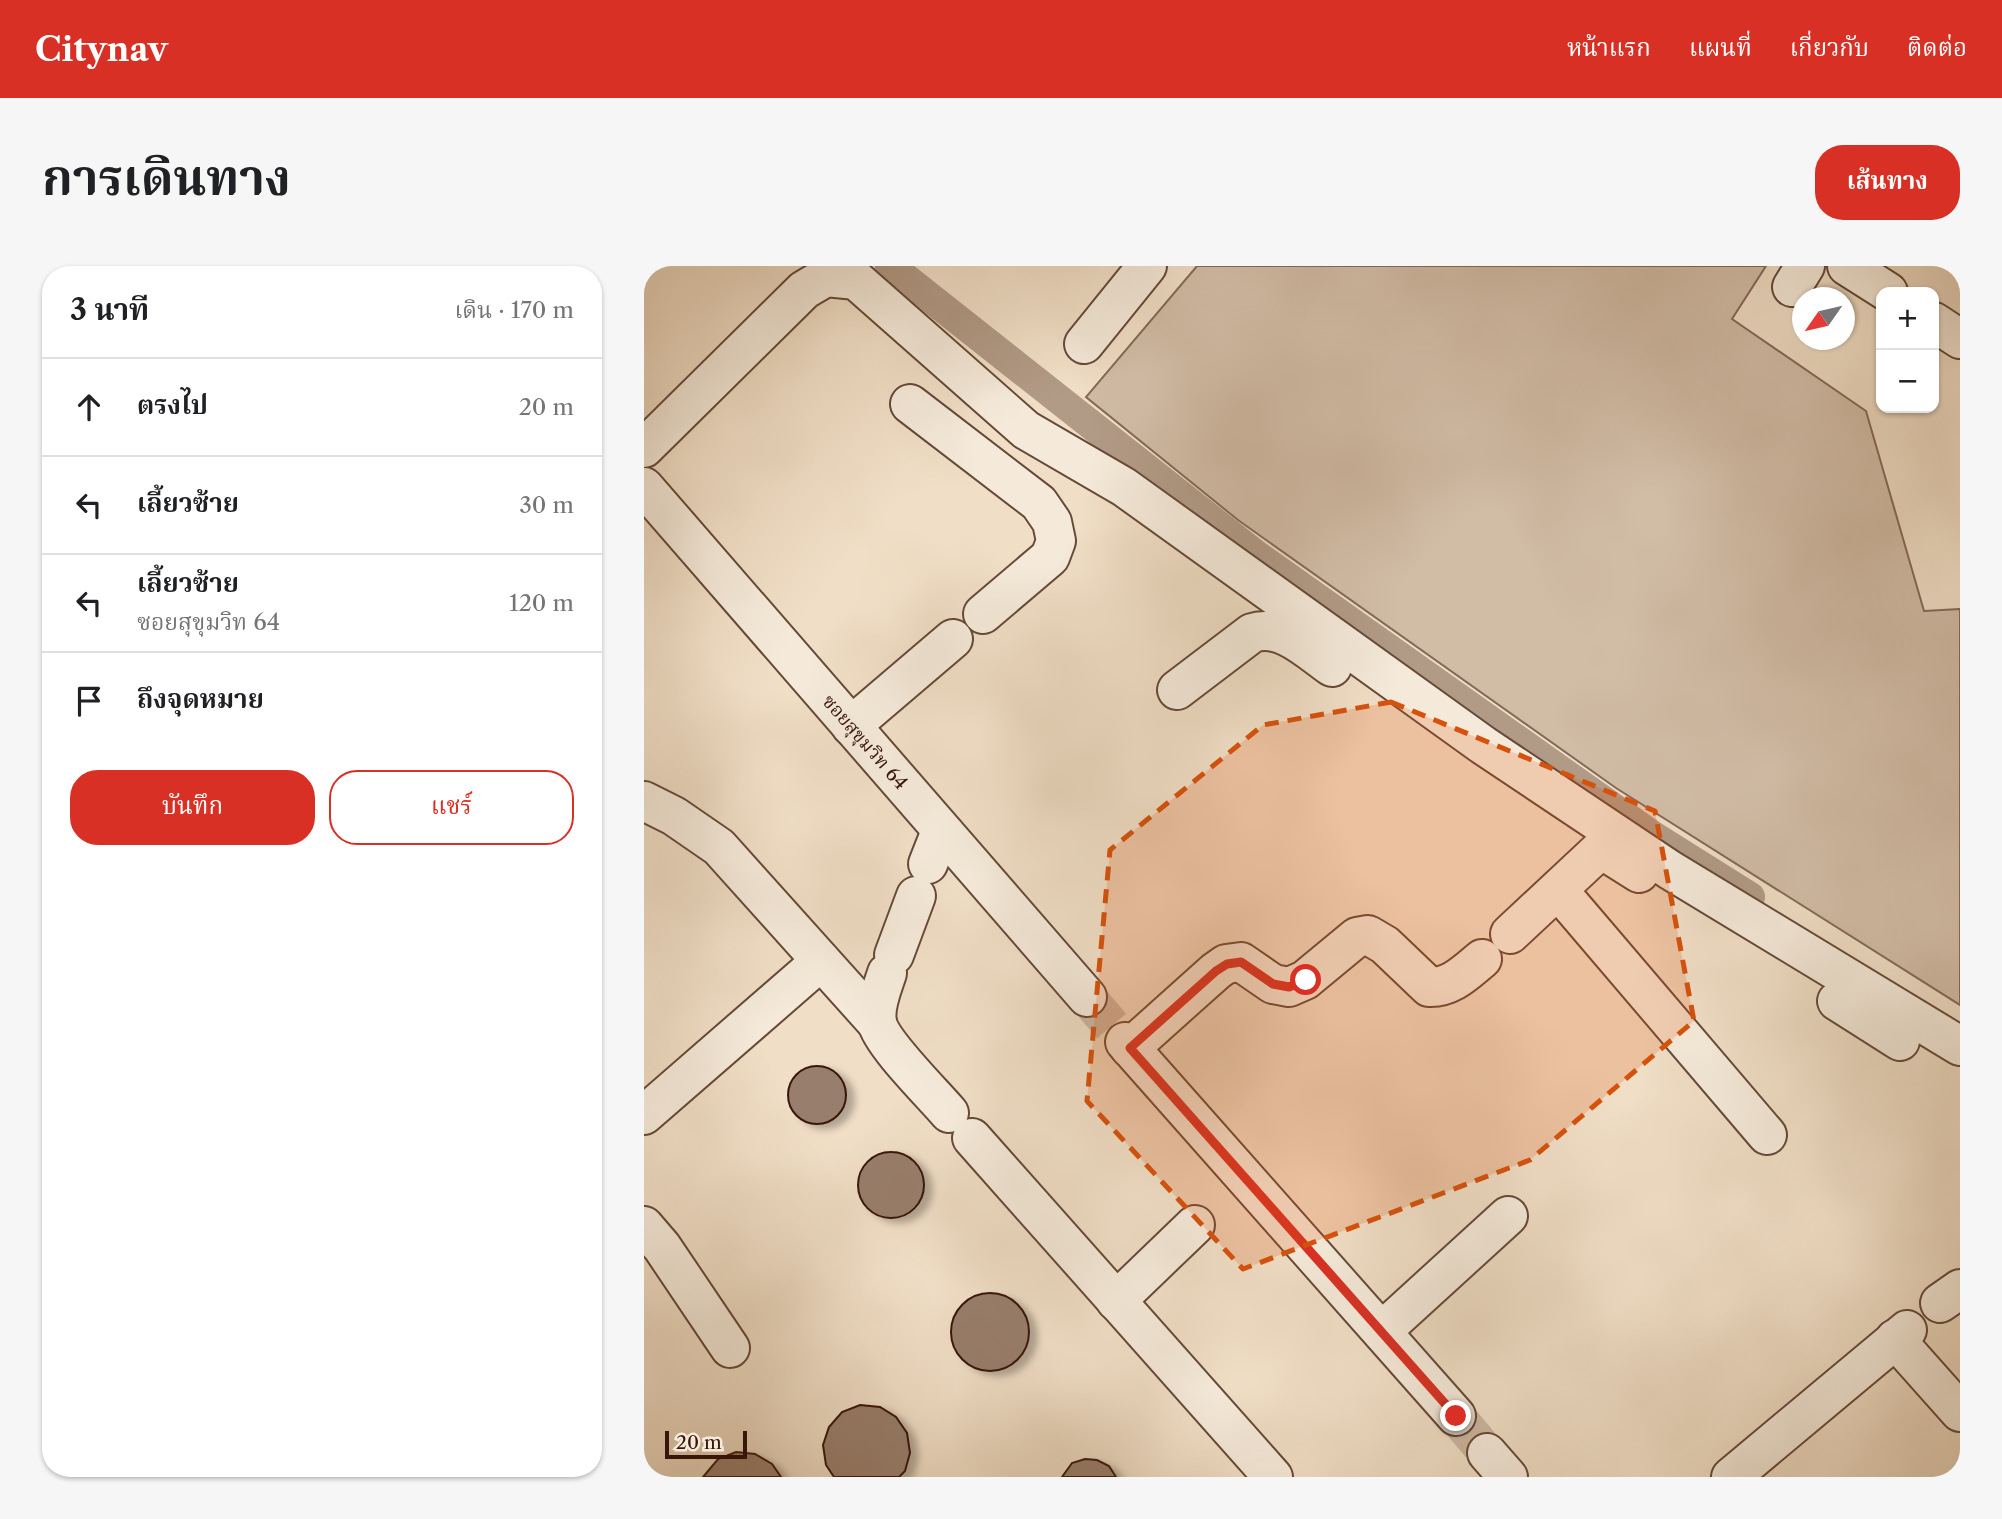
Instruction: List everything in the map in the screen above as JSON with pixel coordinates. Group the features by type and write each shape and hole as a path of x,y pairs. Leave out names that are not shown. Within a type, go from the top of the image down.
{"street":[{"path":"1084,344 1147,266"},
{"path":"1847,266 1880,287"},
{"path":"644,448 804,290 827,277 856,280 1026,430 1124,487 1483,746 1670,870 1960,1046"},
{"path":"1939,325 1960,339"},
{"path":"910,404 1039,503 1052,522 1056,541 1051,556 982,614"},
{"name":"ซอยสุขุมวิท 64","path":"644,487 851,726 928,864 1087,997"},
{"path":"1177,690 1252,632 1264,629 1279,633 1298,643 1447,748 1900,1041"},
{"path":"851,726 953,639"},
{"path":"644,801 674,816 719,847 877,1024 887,1041 960,1126 1273,1477"},
{"path":"1510,934 1601,849"},
{"path":"877,1024 877,1006 890,964 928,864"},
{"path":"1558,890 1767,1135"},
{"path":"1456,1416 1128,1045 1227,964 1241,962 1273,984 1289,987 1306,980 1357,937 1368,935 1385,945 1429,987 1438,987 1456,980 1482,959"},
{"path":"644,1115 821,961"},
{"path":"1382,1331 1508,1216"},
{"path":"1116,1300 1195,1225"},
{"path":"644,1226 662,1247 730,1348"},
{"path":"1731,1477 1901,1335 1960,1412"}],"highlighted area":[{"path":"1391,702 1655,811 1694,1021 1530,1160 1243,1269 1087,1101 1110,850 1263,725"}],"shaded area":[{"path":"1197,266 1766,266 1732,319 1866,411 1924,611 1960,609 1960,1005 1616,788 1238,520 1086,397"}],"building":[{"path":"811,1066 823,1066 838,1074 846,1089 846,1101 838,1116 823,1124 811,1124 796,1116 788,1101 788,1089 796,1074"},
{"path":"891,1152 914,1162 924,1185 914,1208 891,1218 868,1208 858,1185 868,1162"},
{"path":"982,1293 998,1293 1012,1299 1023,1310 1029,1324 1029,1340 1023,1354 1012,1365 998,1371 982,1371 968,1365 957,1354 951,1340 951,1324 957,1310 968,1299"},
{"path":"860,1405 880,1407 896,1417 907,1433 910,1453 905,1471 899,1477 834,1477 826,1465 823,1445 829,1427 842,1412"},
{"path":"736,1452 755,1454 772,1464 781,1477 703,1477 718,1459"},
{"path":"1085,1459 1097,1460 1109,1466 1116,1477 1062,1477 1072,1463"}],"waterway":[{"path":"890,266 1256,555 1653,836 1750,897"}],"tunnel":[{"path":"1087,997 1125,1042"},
{"path":"1456,1416 1487,1453"}],"route":[{"path":"1306,980 1289,987 1273,984 1241,962 1227,964 1130,1048 1456,1416"}]}
